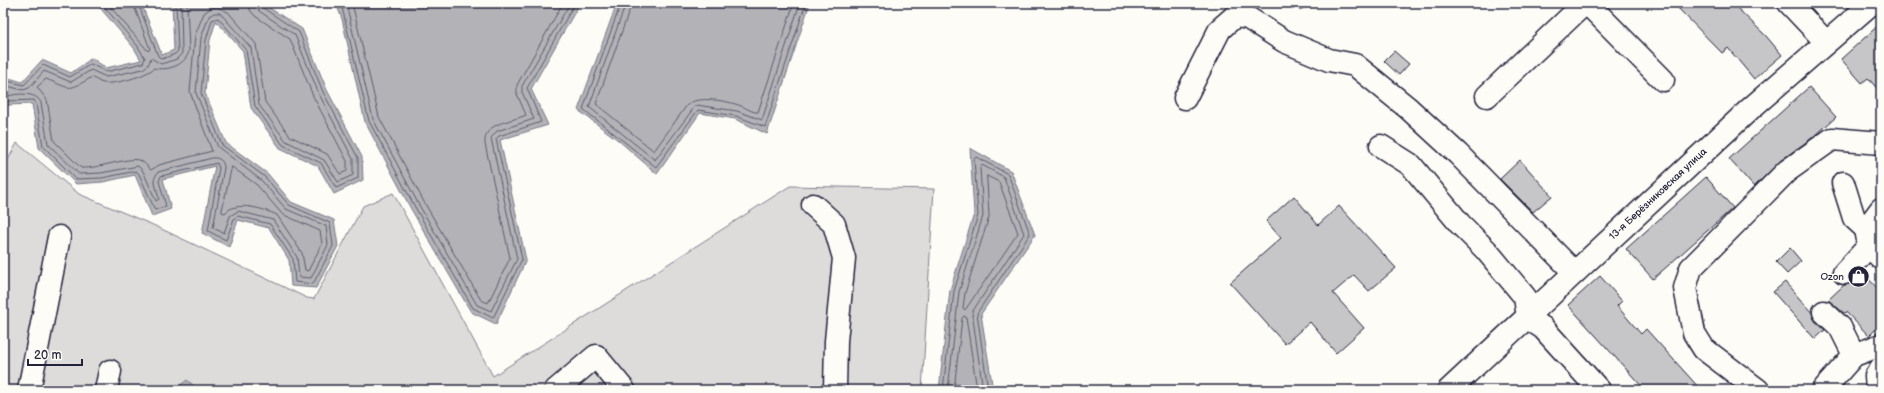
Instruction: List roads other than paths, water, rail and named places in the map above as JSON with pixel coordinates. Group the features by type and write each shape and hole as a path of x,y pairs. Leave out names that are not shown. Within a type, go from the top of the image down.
{"street":[{"path":"1487,96 1586,3 1663,80"},
{"path":"1788,3 1826,42"},
{"name":"13-я Берёзниковская улица","path":"1451,389 1528,318 1574,272 1750,109 1868,4"},
{"path":"1185,98 1220,29 1235,16 1248,18 1284,41 1329,60 1355,65 1408,108 1458,154 1574,272"},
{"path":"1758,390 1704,349 1694,333 1685,288 1692,268 1787,172 1832,139 1881,143"},
{"path":"1381,146 1411,165 1460,224 1486,250 1524,297 1528,318 1543,328 1599,390"},
{"path":"1843,182 1854,218 1872,244"},
{"path":"813,205 834,224 844,258 836,341 835,390"},
{"path":"1844,273 1872,244 1881,209"},
{"path":"29,390 59,238"},
{"path":"1824,312 1840,327 1854,355"},
{"path":"1823,390 1854,355 1881,345"},
{"path":"556,390 596,356 624,390"},
{"path":"1877,390 1876,376 1881,368"}],"water":[{"path":"96,3 141,3 162,55 174,50 172,3 262,3 302,29 327,90 362,157 363,180 334,194 318,166 280,148 251,108 243,51 216,21 210,40 205,93 226,143 268,174 291,202 334,220 338,246 316,288 291,286 289,260 269,228 238,220 229,247 202,233 215,166 163,179 171,209 152,216 135,175 103,182 76,184 39,148 32,104 8,105 3,114 3,76 22,82 42,60 71,73 92,58 106,68 141,60 134,48"},
{"path":"336,3 580,3 531,89 548,125 500,140 526,260 496,324 471,312 411,209 365,122 342,19"},
{"path":"617,3 810,3 767,134 735,119 700,113 657,174 618,140 578,110"},
{"path":"1291,3 1314,3 1300,10"},
{"path":"970,148 1011,171 1035,235 981,314 993,390 939,390 950,290 974,214"},
{"path":"187,380 199,390 174,390"}],"place":[{"name":"Ozon","path":"1859,277"}]}
